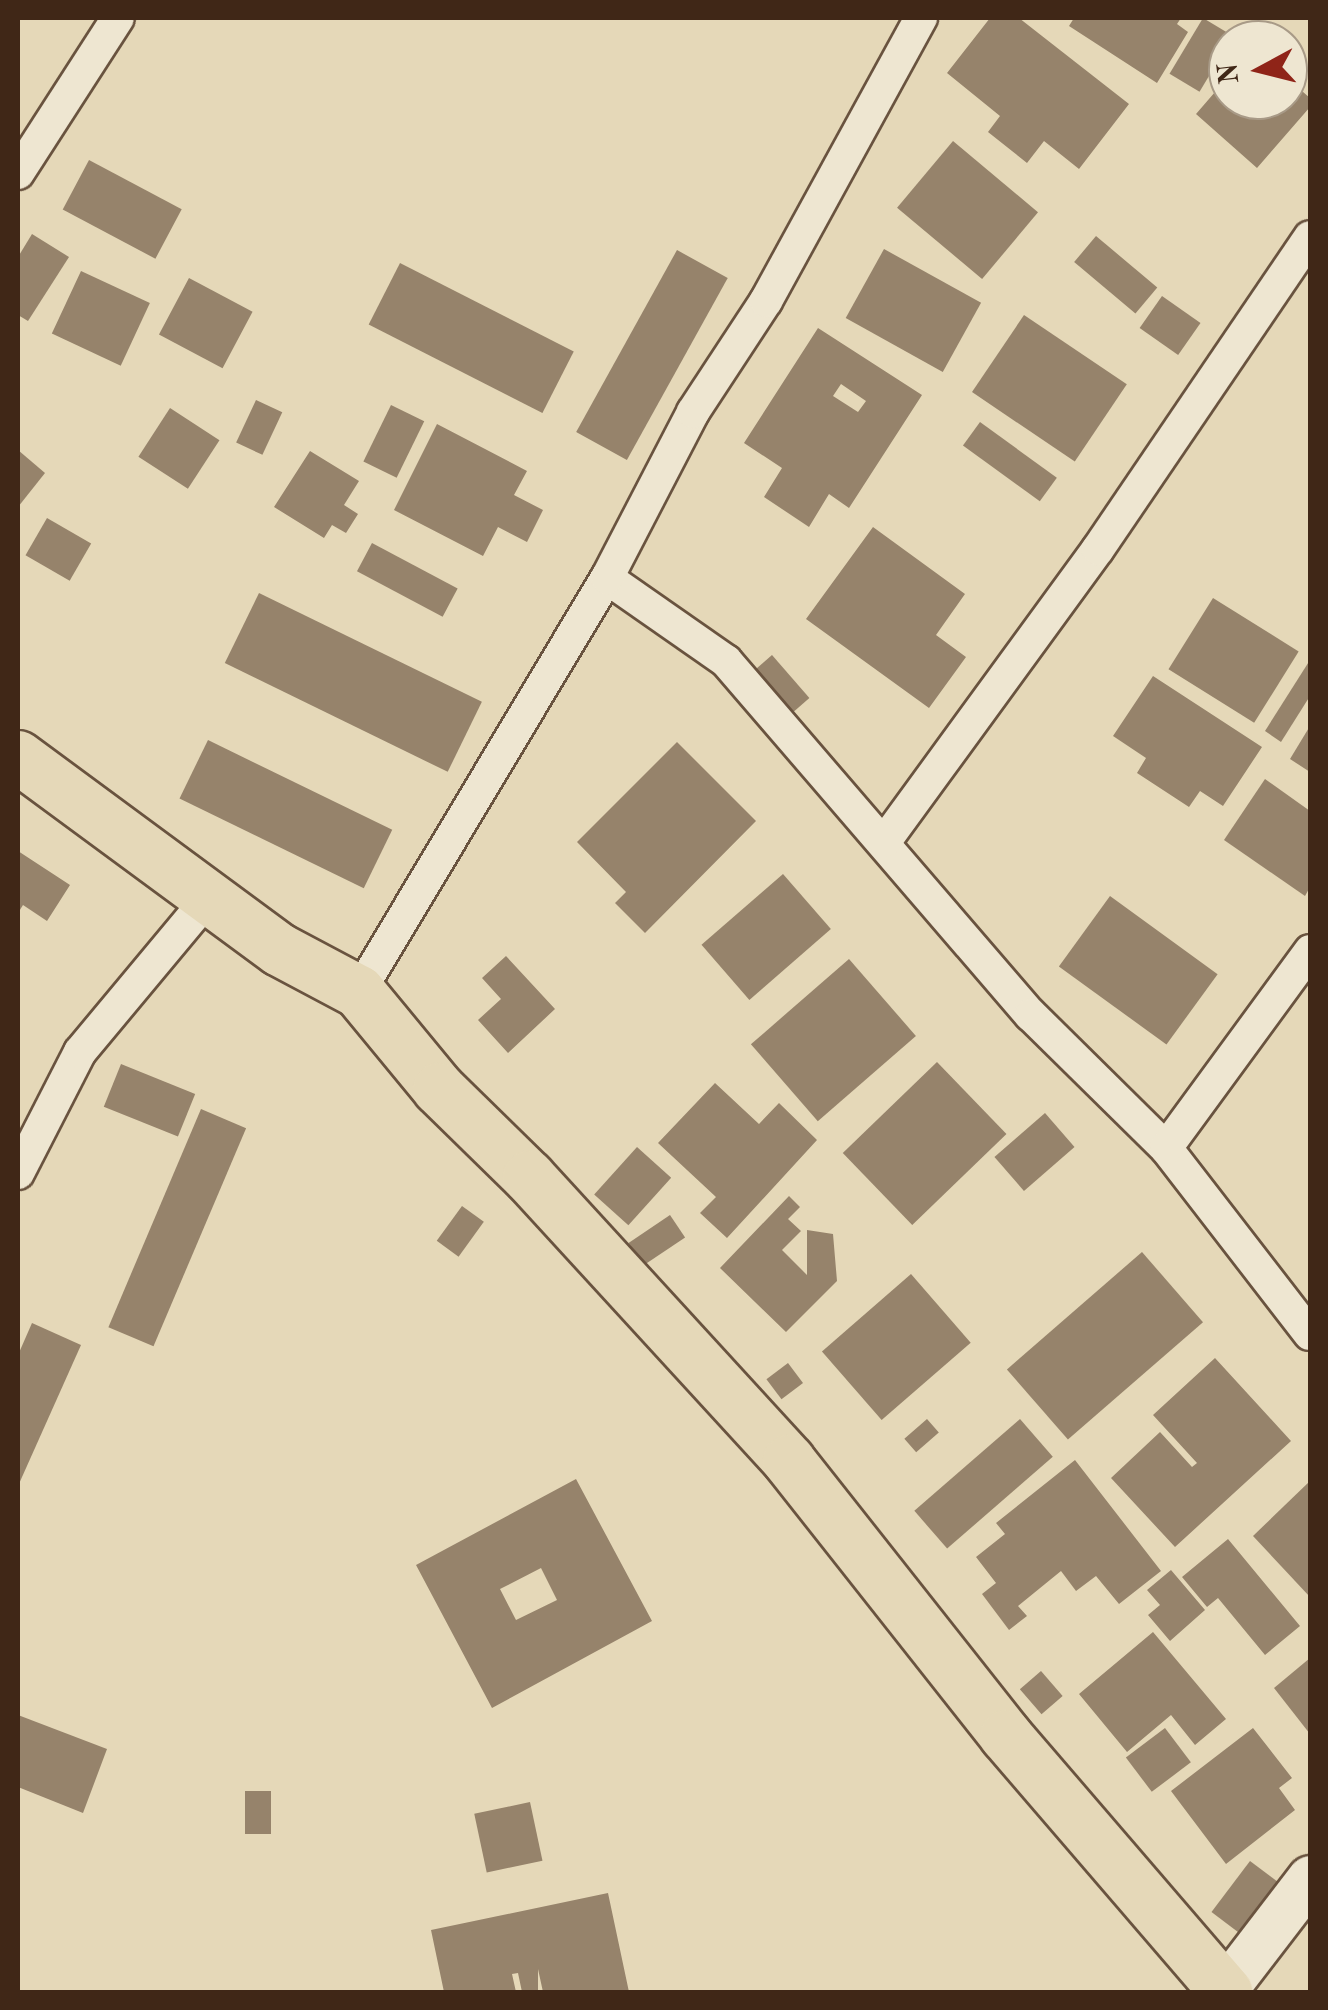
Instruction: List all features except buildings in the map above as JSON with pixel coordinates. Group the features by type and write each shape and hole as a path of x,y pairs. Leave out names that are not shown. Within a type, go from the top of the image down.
{"main road":[{"path":"18,758 280,950 359,992 440,1089 530,1176 789,1462 1006,1736 1218,1992"}],"street":[{"path":"18,173 118,18"},
{"path":"359,992 607,578 693,412 766,301 920,18"},
{"path":"885,840 1065,596 1310,237"},
{"path":"607,578 726,661 885,840 1030,1015 1166,1148 1310,1334"},
{"path":"18,1172 80,1052 210,896"},
{"path":"1166,1148 1310,951"},
{"path":"1218,1992 1310,1878"}]}
